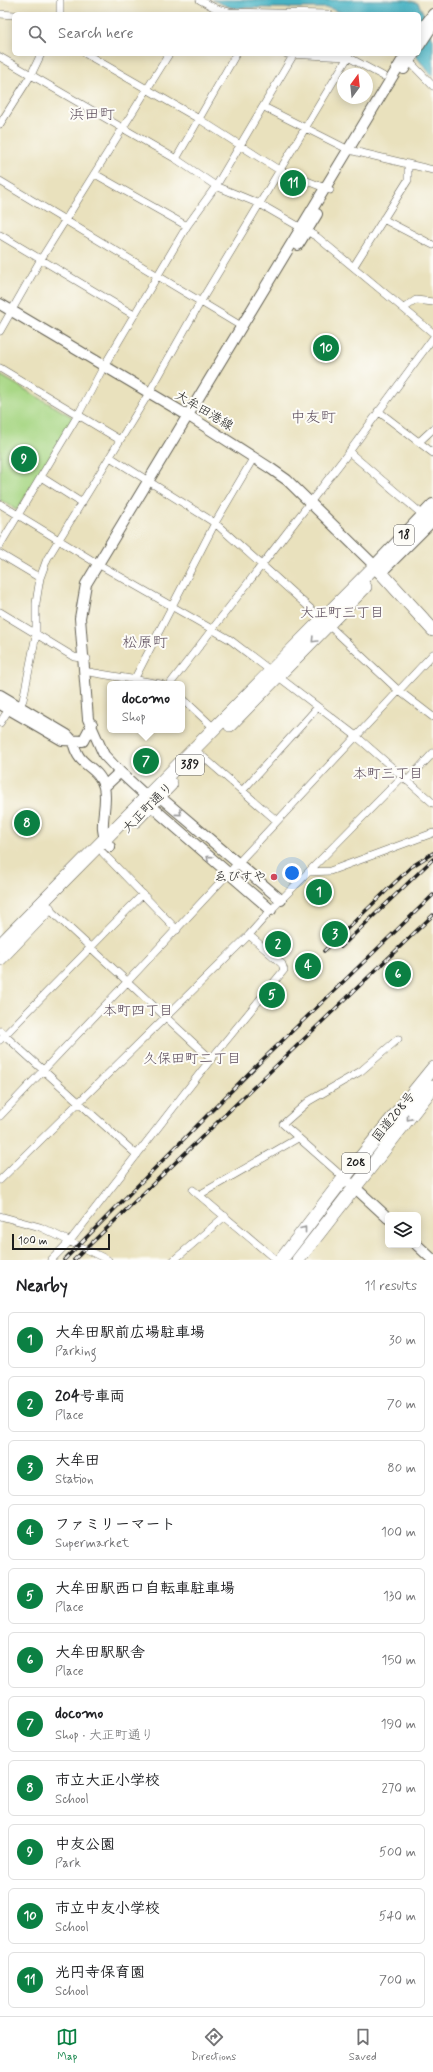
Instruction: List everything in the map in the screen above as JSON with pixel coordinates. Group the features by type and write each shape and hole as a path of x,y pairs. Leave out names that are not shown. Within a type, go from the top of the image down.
{"highway":[{"name":"大正町通り","path":"2,947 49,909 197,752 378,569"},
{"path":"378,569 433,630"},
{"name":"大正町通り","path":"197,752 214,728 275,673"},
{"name":"大正町通り","path":"2,947 106,847"},
{"name":"国道208号","path":"281,1260 344,1178 433,1068"},
{"name":"国道208号","path":"298,1260 433,1088"}],"main road":[{"name":"18","path":"378,569 430,520 433,505"}],"street":[{"path":"60,0 60,12"},
{"path":"200,0 216,9 229,12"},
{"path":"0,14 12,15"},
{"path":"422,33 433,14"},
{"path":"422,33 433,25"},
{"path":"1,122 40,56"},
{"path":"90,56 199,119 279,170 328,188"},
{"path":"0,331 41,259 67,220 168,56"},
{"path":"176,159 235,56"},
{"path":"0,545 187,226 216,186 264,106 290,56"},
{"path":"329,56 348,57 383,76"},
{"path":"281,900 238,864 152,799 120,772 104,755 88,719 85,609 87,597 100,565 328,188 352,151 408,56 433,86"},
{"path":"0,57 176,159 216,186 260,204 317,237 354,266 433,333"},
{"path":"0,722 9,709 20,706 23,700 36,635 36,603 40,578 47,559 149,393 201,301 348,57"},
{"path":"264,106 352,151 433,170"},
{"path":"354,266 408,180 408,164"},
{"path":"95,174 187,226"},
{"path":"0,181 159,275 241,326"},
{"path":"383,219 433,245"},
{"path":"189,417 241,326 304,230"},
{"path":"0,234 134,315"},
{"path":"404,308 416,300 433,302"},
{"name":"大牟田港線","path":"0,304 189,417 254,457 287,480 378,569"},
{"path":"172,681 310,502 433,338"},
{"path":"0,368 120,440"},
{"path":"378,411 420,441 433,453"},
{"path":"420,441 433,430"},
{"path":"348,452 430,520"},
{"path":"110,457 215,523 325,621 398,690 433,717"},
{"path":"135,678 215,523 254,457"},
{"path":"41,477 82,503"},
{"path":"0,504 100,565 212,628 275,673 356,736 433,803"},
{"path":"0,554 40,578"},
{"path":"0,612 74,657 86,659"},
{"path":"0,1116 238,864 433,654"},
{"path":"0,704 62,740 75,742 83,741 92,726 95,717 86,659"},
{"path":"89,672 148,681"},
{"path":"0,695 67,735 75,742 77,754 98,774 104,788 106,809 101,825 106,847 143,894 176,930"},
{"path":"185,701 214,728"},
{"path":"242,791 318,707"},
{"path":"197,752 277,821"},
{"path":"0,1180 249,936 271,910 309,872 433,753"},
{"path":"104,788 120,772"},
{"path":"152,799 228,874 271,910"},
{"path":"309,872 330,871 433,833"},
{"path":"137,1155 80,1103 1,1035 143,894"},
{"path":"49,909 212,1059"},
{"path":"51,1260 70,1241 212,1059 284,970 282,964 249,936"},
{"path":"385,1215 283,1124 309,1101 361,1071 398,1039"},
{"path":"199,1195 298,1138"},
{"path":"193,1190 276,1260"},
{"path":"0,1216 40,1226 70,1241 92,1258 108,1260"},
{"path":"174,1260 225,1216"},
{"path":"420,1248 433,1260"}],"green space":[{"path":"0,375 74,418 17,510 0,500"}],"water":[{"path":"212,0 407,0 418,3 426,18 433,40 433,77 416,56 421,56 421,12 340,12 329,8 232,8"}],"railway":[{"path":"324,951 411,867 433,853"},
{"path":"341,947 433,859"},
{"path":"64,1260 255,1067 433,895"},
{"path":"74,1260 433,915"}],"place":[{"name":"光円寺保育園","path":"293,183"},
{"name":"市立中友小学校","path":"326,348"},
{"name":"中友公園","path":"24,459"},
{"name":"docomo","path":"146,761"},
{"name":"市立大正小学校","path":"27,823"},
{"name":"ゑびすや","path":"274,877"},
{"name":"大牟田駅前広場駐車場","path":"319,892"},
{"name":"大牟田","path":"335,934"},
{"name":"204号車両","path":"278,944"},
{"name":"ファミリーマート","path":"308,966"},
{"name":"大牟田駅駅舎","path":"398,974"},
{"name":"大牟田駅西口自転車駐車場","path":"272,995"}],"district":[{"name":"浜田町","path":"92,115"},
{"name":"中友町","path":"313,418"},
{"name":"大正町三丁目","path":"342,613"},
{"name":"松原町","path":"145,643"},
{"name":"本町三丁目","path":"388,774"},
{"name":"本町四丁目","path":"138,1011"},
{"name":"久保田町二丁目","path":"192,1059"}]}
